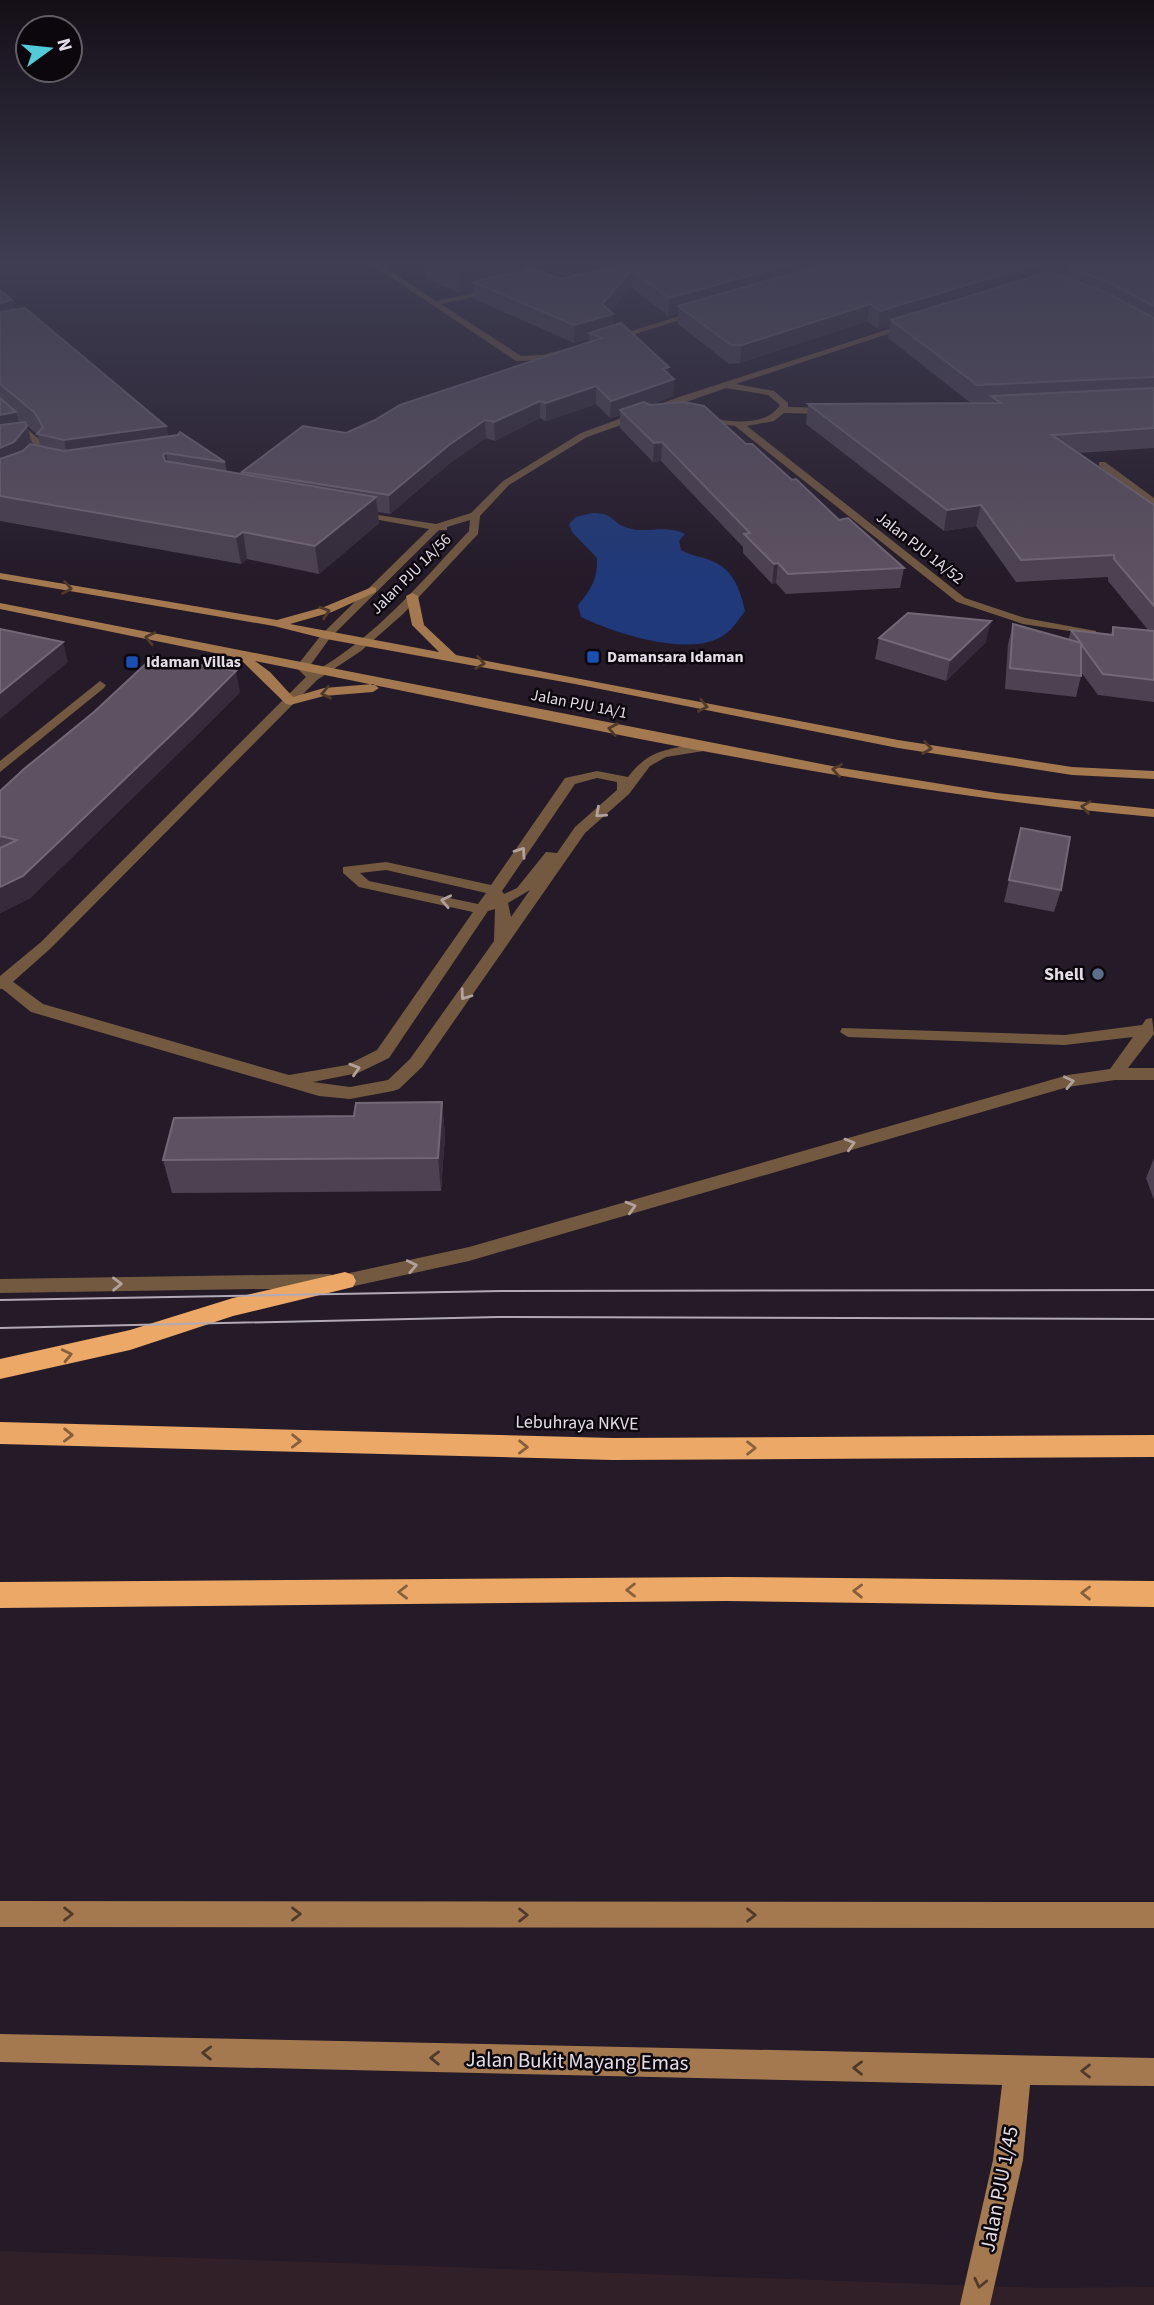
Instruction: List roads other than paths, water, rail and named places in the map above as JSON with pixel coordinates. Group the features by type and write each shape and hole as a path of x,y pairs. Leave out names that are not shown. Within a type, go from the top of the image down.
{"highway":[{"path":"0,1369 130,1340 233,1307 345,1281"},
{"name":"Lebuhraya NKVE","path":"0,1433 613,1449 1154,1446"},
{"path":"0,1595 713,1589 1154,1594"}],"main road":[{"name":"Jalan PJU 1A/1","path":"0,576 274,623 326,636 898,744 1072,771 1154,775"},
{"path":"274,623 312,616 339,607 372,590"},
{"path":"412,596 412,617 423,632 452,658"},
{"path":"0,606 302,667"},
{"path":"241,656 267,676 290,701 324,692 355,688 411,688"},
{"name":"Jalan PJU 1A/1","path":"318,674 411,688 705,747 986,794 1154,813"},
{"path":"0,1914 1154,1915"},
{"name":"Jalan Bukit Mayang Emas","path":"0,2048 1017,2071 1154,2071"},
{"name":"Jalan PJU 1/45","path":"975,2305 1008,2160 1017,2071"}],"street":[{"path":"475,515 506,483 584,435 626,418 684,407 722,386 774,368"},
{"path":"771,393 787,368"},
{"path":"684,407 715,422 738,424 774,417 785,405 771,393 740,386 722,386"},
{"path":"0,409 43,452 36,464 13,480 0,483"},
{"path":"783,410 844,411"},
{"path":"626,418 664,416"},
{"name":"Jalan PJU 1A/52","path":"738,424 961,600 1023,621 1100,634"},
{"path":"36,464 48,466"},
{"path":"1102,464 1154,503"},
{"path":"339,510 474,532"},
{"name":"Jalan PJU 1A/56","path":"1,983 46,945 318,674 365,643 474,532 475,515 436,527 326,636 302,667"},
{"path":"302,667 318,674"},
{"path":"0,768 100,685"},
{"path":"481,909 365,884 348,870 386,866 498,896 523,891 557,847 624,791 645,762 662,754 705,747"},
{"path":"288,1079 338,1074 368,1065 383,1054 481,909 498,896 570,781 589,775 611,774 623,780 624,791"},
{"path":"1,983 37,1008 319,1090 350,1093 393,1085 416,1063 580,830"},
{"path":"498,896 505,919 501,945"},
{"path":"848,1032 1065,1040 1152,1027"},
{"path":"1115,1074 1152,1027"},
{"path":"0,1286 345,1281 469,1254 1068,1081 1115,1074 1154,1074"}],"water":[{"path":"592,513 605,514 622,526 635,530 670,530 685,534 679,541 681,550 712,561 725,569 738,589 745,611 723,636 705,643 688,645 630,635 581,617 578,605 593,583 597,558 572,532 569,524 576,517"}],"tram line":[{"path":"0,1300 502,1291 1154,1290"},
{"path":"0,1328 498,1317 1154,1319"}],"place":[{"name":"Damansara Idaman","path":"593,657"},
{"name":"Idaman Villas","path":"132,662"},
{"name":"Shell","path":"1098,974"}]}
